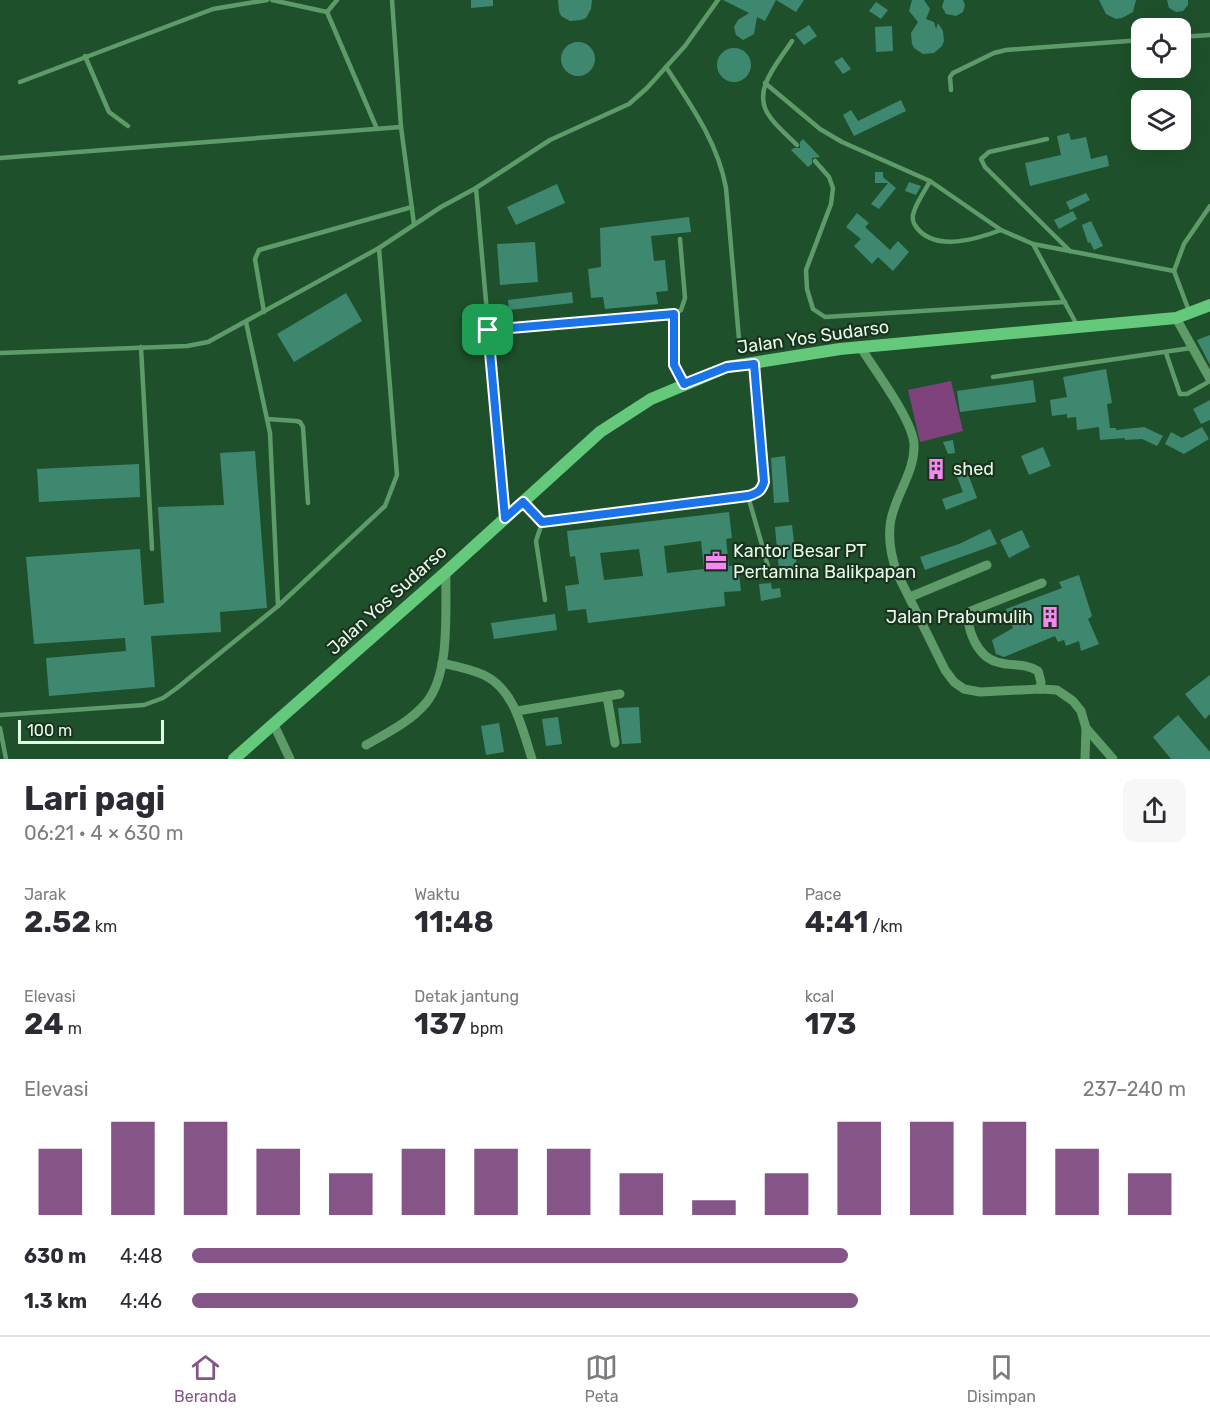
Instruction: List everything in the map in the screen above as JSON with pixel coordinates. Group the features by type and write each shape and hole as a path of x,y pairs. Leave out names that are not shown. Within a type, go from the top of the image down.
{"main road":[{"name":"Jalan Yos Sudarso","path":"234,759 600,432 651,399 727,367 861,346 1176,318 1210,305"}],"street":[{"path":"1176,318 1210,380"},
{"path":"861,346 896,403 914,441 914,459 893,511 890,531 891,556 897,573 945,670 954,682 964,689 980,692 1057,690 1073,701 1081,711 1086,728 1085,759"},
{"path":"910,597 987,565"},
{"path":"366,745 397,727 427,701 436,685 442,663 446,572"},
{"path":"1040,689 1038,671 1029,666 996,662 986,655 976,645 968,620 969,612 1042,583"},
{"path":"442,663 482,674 499,683 516,711 532,759"},
{"path":"516,711 620,694"},
{"path":"607,696 615,743"},
{"path":"274,725 290,759"},
{"path":"1086,728 1113,759"}],"lane":[{"path":"20,82 213,9 267,0"},
{"path":"272,0 327,12"},
{"path":"327,12 337,0"},
{"path":"392,0 401,127 414,225"},
{"path":"0,353 197,345 208,342 379,248 550,140 629,104 686,46 718,0"},
{"path":"327,12 377,129"},
{"path":"1191,36 1210,35"},
{"path":"792,40 765,83 763,100 769,116 797,145"},
{"path":"951,90 950,77 953,73 994,53 1006,50 1131,40"},
{"path":"85,56 109,112 129,126"},
{"path":"666,67 692,108 723,168 739,339"},
{"path":"765,83 820,129 842,142 930,181 1001,230 1032,244 1174,271"},
{"path":"0,158 401,127"},
{"path":"1047,139 989,152 981,159 985,167 1070,250"},
{"path":"814,161 828,177 833,188 831,204 806,270 807,289 813,309 825,317 1065,302"},
{"path":"930,181 913,213 913,223 921,233 939,241 956,241 981,237 1001,230"},
{"path":"476,188 505,518"},
{"path":"1190,313 1174,271 1184,244 1210,206"},
{"path":"264,312 255,259 259,250 412,207"},
{"path":"488,330 674,314 681,310 685,298 680,240"},
{"path":"1032,244 1078,327"},
{"path":"0,715 144,705 163,698 278,606 385,506 397,475 379,248"},
{"path":"674,314 674,365 684,384"},
{"path":"246,322 270,433 278,606"},
{"path":"141,347 152,549"},
{"path":"993,377 1191,348"},
{"path":"1166,353 1180,394 1186,394 1210,380"},
{"path":"542,522 758,493 764,482 754,364"},
{"path":"267,419 296,421 303,427 308,503"},
{"path":"748,496 771,577"},
{"path":"523,502 542,522"},
{"path":"542,522 536,542 545,600"},
{"path":"0,728 6,759"}],"shaded area":[{"path":"951,381 963,431 920,442 908,390"}],"building":[{"path":"471,0 493,0 493,6 471,8"},
{"path":"558,0 592,0 591,9 586,18 570,21 561,16"},
{"path":"723,0 776,0 765,21 757,17 754,34 743,40 736,35 734,27 738,20 749,13"},
{"path":"776,0 804,0 796,12"},
{"path":"912,0 924,0 930,9 926,19 934,22 936,29 938,23 943,31 942,46 934,53 923,54 912,44 911,33 918,22 909,11"},
{"path":"944,0 963,0 965,5 963,12 956,16 946,14 942,7"},
{"path":"1099,0 1136,0 1133,12 1116,19 1106,14"},
{"path":"1167,0 1188,0 1188,5 1183,11 1176,12 1169,8"},
{"path":"876,2 888,10 881,19 869,11"},
{"path":"809,25 817,36 804,45 795,34"},
{"path":"892,26 893,51 876,52 875,27"},
{"path":"578,42 590,47 595,59 590,71 578,76 566,71 561,59 566,47"},
{"path":"734,48 746,53 751,65 746,77 734,82 722,77 717,65 722,53"},
{"path":"842,57 851,69 843,74 834,62"},
{"path":"901,100 906,111 854,136 843,115 851,110 858,121"},
{"path":"1069,133 1071,140 1086,137 1091,159 1107,155 1109,166 1030,186 1025,163 1061,155 1057,136"},
{"path":"803,139 820,157 812,158 812,164 808,167 791,150 800,148 800,142"},
{"path":"875,172 883,172 883,177 896,188 879,209 871,204 888,183 875,183"},
{"path":"909,182 921,186 916,195 905,191"},
{"path":"557,184 565,203 516,225 507,207"},
{"path":"1086,193 1090,200 1070,210 1066,202"},
{"path":"1073,211 1077,219 1059,229 1054,220"},
{"path":"857,213 869,223 865,227 890,250 898,241 909,252 893,271 878,257 872,264 854,246 861,239 846,227"},
{"path":"689,217 691,232 651,236 654,261 665,260 668,291 656,292 658,304 605,309 603,297 591,298 588,269 601,267 600,228"},
{"path":"1091,221 1103,246 1094,250 1090,242 1088,243 1082,225"},
{"path":"535,242 538,282 500,285 497,244"},
{"path":"572,292 573,303 509,310 508,300"},
{"path":"346,293 362,321 294,362 277,334"},
{"path":"1210,335 1210,365 1197,340"},
{"path":"1106,369 1112,403 1107,404 1110,428 1116,428 1116,430 1144,427 1163,436 1157,446 1142,439 1100,440 1099,427 1077,430 1076,417 1067,418 1067,414 1052,416 1050,400 1067,397 1063,377"},
{"path":"1033,380 1036,402 960,412 957,391"},
{"path":"1210,400 1210,420 1201,424 1193,409"},
{"path":"1202,427 1209,439 1184,454 1165,444 1171,432 1182,438"},
{"path":"953,440 955,453 948,454 943,442"},
{"path":"1043,447 1051,466 1029,475 1021,456"},
{"path":"255,451 267,608 220,612 221,632 151,636 155,687 49,696 46,658 126,651 125,638 34,644 26,557 140,549 144,605 164,603 158,507 224,505 220,453"},
{"path":"785,456 789,502 774,503 771,458"},
{"path":"139,464 140,497 39,502 37,469"},
{"path":"967,471 977,498 946,510 942,499 963,492 956,474"},
{"name":"Kantor Besar PT Pertamina Balikpapan","path":"729,512 732,538 726,539 729,566 738,565 741,591 724,592 725,606 588,623 586,609 568,611 565,586 579,584 575,556 570,557 567,531","holes":["701,541 704,569 667,573 664,546","639,549 643,576 604,580 600,553"]},
{"path":"792,525 797,568 779,570 775,527"},
{"path":"990,529 997,544 925,570 920,557 959,544"},
{"path":"1022,530 1030,547 1009,558 1000,540"},
{"name":"Jalan Prabumulih","path":"1079,575 1092,616 1088,619 1099,644 1081,651 1079,641 1066,646 1064,640 1058,642 1055,636 1004,657 996,654 992,640 1013,628 1006,609 1062,588 1059,582"},
{"path":"771,583 772,589 780,588 781,597 761,601 759,584"},
{"path":"555,614 557,630 494,639 491,623"},
{"path":"1210,675 1210,714 1205,719 1185,694"},
{"path":"639,707 641,743 622,744 618,708"},
{"path":"1178,715 1210,752 1210,759 1171,759 1153,737"},
{"path":"558,717 562,744 546,746 542,719"},
{"path":"499,723 504,752 486,755 481,726"}],"place":[{"name":"shed","path":"936,469"},
{"name":"Kantor Besar PT Pertamina Balikpapan","path":"716,561"},
{"name":"Jalan Prabumulih","path":"1050,617"}],"route":[{"path":"674,314 674,365 684,384 727,367 754,364 764,482 762,489 748,496 542,522 523,502 505,518 488,330 674,314"}]}
